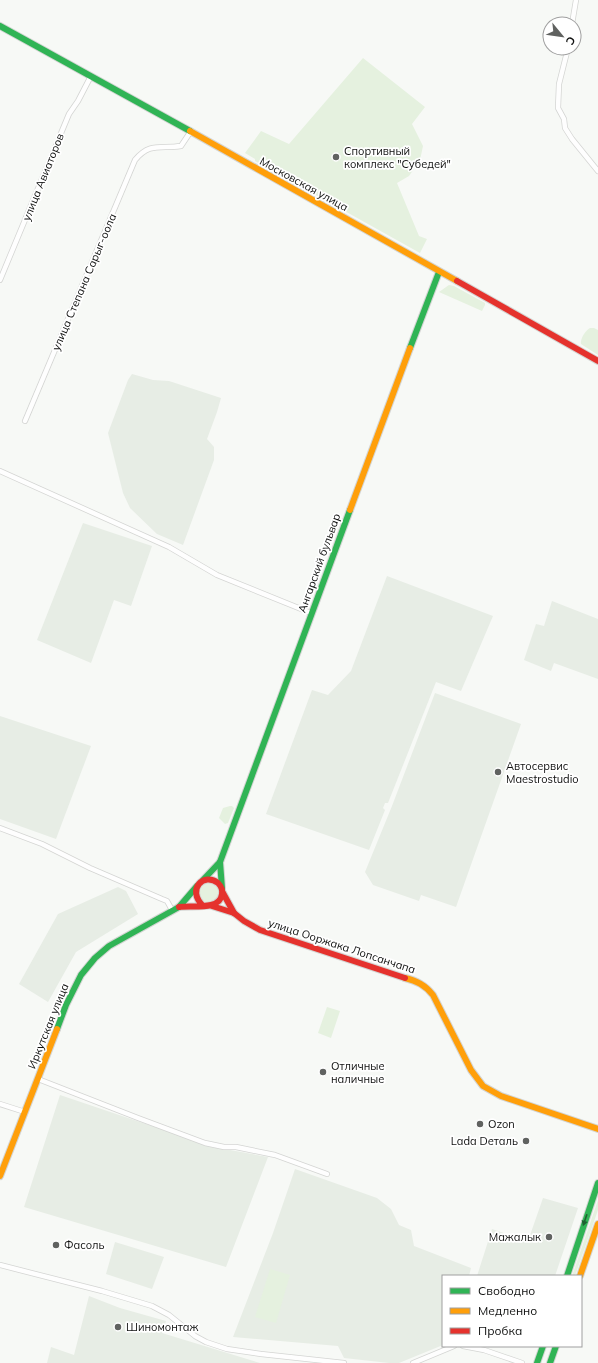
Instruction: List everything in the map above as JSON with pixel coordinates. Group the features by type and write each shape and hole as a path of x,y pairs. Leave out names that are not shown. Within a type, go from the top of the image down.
{"street":[{"path":"573,16 576,0"},
{"name":"Московская улица","path":"0,26 598,361"},
{"path":"566,56 559,84 558,108 564,119 565,128 572,139 598,170"},
{"name":"улица Авиаторов","path":"0,280 69,114 78,101 91,76"},
{"name":"улица Степана Сарыг-оола","path":"25,420 135,160 142,151 149,148 181,146 191,132"},
{"name":"Ангарский бульвар","path":"203,880 220,862 311,613 439,272"},
{"path":"0,471 169,548 216,574 311,613"},
{"path":"0,828 42,844 90,868 167,901 172,910"},
{"name":"Ангарский бульвар","path":"220,862 222,891"},
{"path":"212,879 216,881 222,891 220,902 212,906 203,906 197,899 195,895 196,886 203,880 212,879"},
{"name":"Иркутская улица","path":"179,907 196,886"},
{"name":"улица Ооржака Лопсанчапа","path":"222,891 234,913"},
{"name":"Иркутская улица","path":"0,1176 71,994 77,981 86,969 98,955 109,946 172,910 179,907 203,906"},
{"name":"улица Ооржака Лопсанчапа","path":"212,906 234,913 244,921 260,930 419,982 433,995 472,1070 483,1086 501,1096 598,1129"},
{"path":"38,1079 205,1142 224,1147 236,1147 275,1155 327,1174"},
{"path":"0,1104 25,1112"},
{"path":"567,1275 598,1183"},
{"path":"580,1275 598,1224"},
{"path":"0,1266 102,1291 152,1306 169,1315 195,1336 206,1342 227,1349 344,1363"},
{"path":"413,1363 452,1347"},
{"path":"468,1347 484,1350 522,1363"},
{"path":"537,1363 543,1347"},
{"path":"550,1363 556,1347"}],"shaded area":[{"path":"132,374 153,380 169,381 221,398 207,439 214,447 214,460 183,545 157,534 130,508 123,493 108,433 128,380"},
{"path":"83,523 152,546 131,606 114,600 91,663 37,640"},
{"path":"387,576 493,616 461,691 436,682 388,803 385,803 383,808 385,810 369,850 266,814 312,690 328,695 351,671"},
{"path":"552,601 598,619 598,679 554,663 551,671 524,660 536,624 544,626"},
{"path":"435,693 521,724 456,907 421,895 419,901 373,885 365,872"},
{"path":"0,716 91,746 56,839 0,819"},
{"path":"118,887 126,891 138,914 76,952 48,1002 19,984 58,914"},
{"path":"60,1095 214,1147 268,1157 226,1267 24,1207"},
{"path":"295,1169 377,1198 391,1209 399,1225 411,1230 414,1246 471,1268 469,1275 442,1275 442,1345 399,1363 389,1363 344,1358 338,1346 233,1337 273,1233"},
{"name":"Мажалык","path":"543,1198 578,1208 555,1275 477,1275 492,1229 528,1241"},
{"path":"115,1242 164,1257 152,1289 106,1274"},
{"path":"89,1296 120,1308 166,1321 162,1333 260,1363 47,1363 51,1347 74,1355"}],"green space":[{"name":"Спортивный комплекс \"Субедей\"","path":"363,58 425,107 412,124 423,146 420,160 409,176 397,183 419,236 427,239 420,253 255,161 255,159 245,153 261,131 289,144"},
{"path":"449,285 454,286 485,303 482,311 439,292"},
{"path":"590,328 598,330 598,355 581,344 583,335"},
{"path":"230,806 234,808 228,823 225,824 219,818 223,808"},
{"path":"209,882 217,885 220,893 217,901 209,904 201,901 198,893 201,885"},
{"path":"327,1007 340,1011 331,1038 318,1033"},
{"path":"598,1200 598,1210 575,1275 572,1275"},
{"path":"270,1269 290,1275 276,1323 255,1317"}],"traffic: fast":[{"path":"0,26 190,131"},
{"path":"410,348 439,272"},
{"path":"222,888 220,862 350,510"},
{"path":"203,880 220,862"},
{"path":"57,1029 66,1005 81,975 95,958 109,946 179,907 197,886"},
{"path":"567,1275 598,1183"},
{"path":"537,1363 543,1347"},
{"path":"550,1363 556,1347"}],"traffic: slow":[{"path":"190,131 457,281"},
{"path":"350,510 410,348"},
{"path":"405,978 420,984 433,995 471,1070 483,1086 501,1096 598,1129"},
{"path":"0,1176 57,1029"},
{"path":"580,1275 598,1224"}],"traffic: jam":[{"path":"457,281 598,361"},
{"path":"179,907 205,906 216,903 220,899 222,888 213,880 203,881 197,888 196,894 198,900 203,906"},
{"path":"223,893 234,913"},
{"path":"212,906 234,913 244,921 260,930 405,978"}],"place":[{"name":"Спортивный комплекс \"Субедей\"","path":"336,157"},
{"name":"Автосервис Maestrostudio","path":"498,772"},
{"name":"Отличные наличные","path":"323,1072"},
{"name":"Ozon","path":"480,1124"},
{"name":"Lada Dеталь","path":"526,1141"},
{"name":"Мажалык","path":"549,1237"},
{"name":"Фасоль","path":"56,1245"},
{"name":"Шиномонтаж","path":"118,1327"}]}
